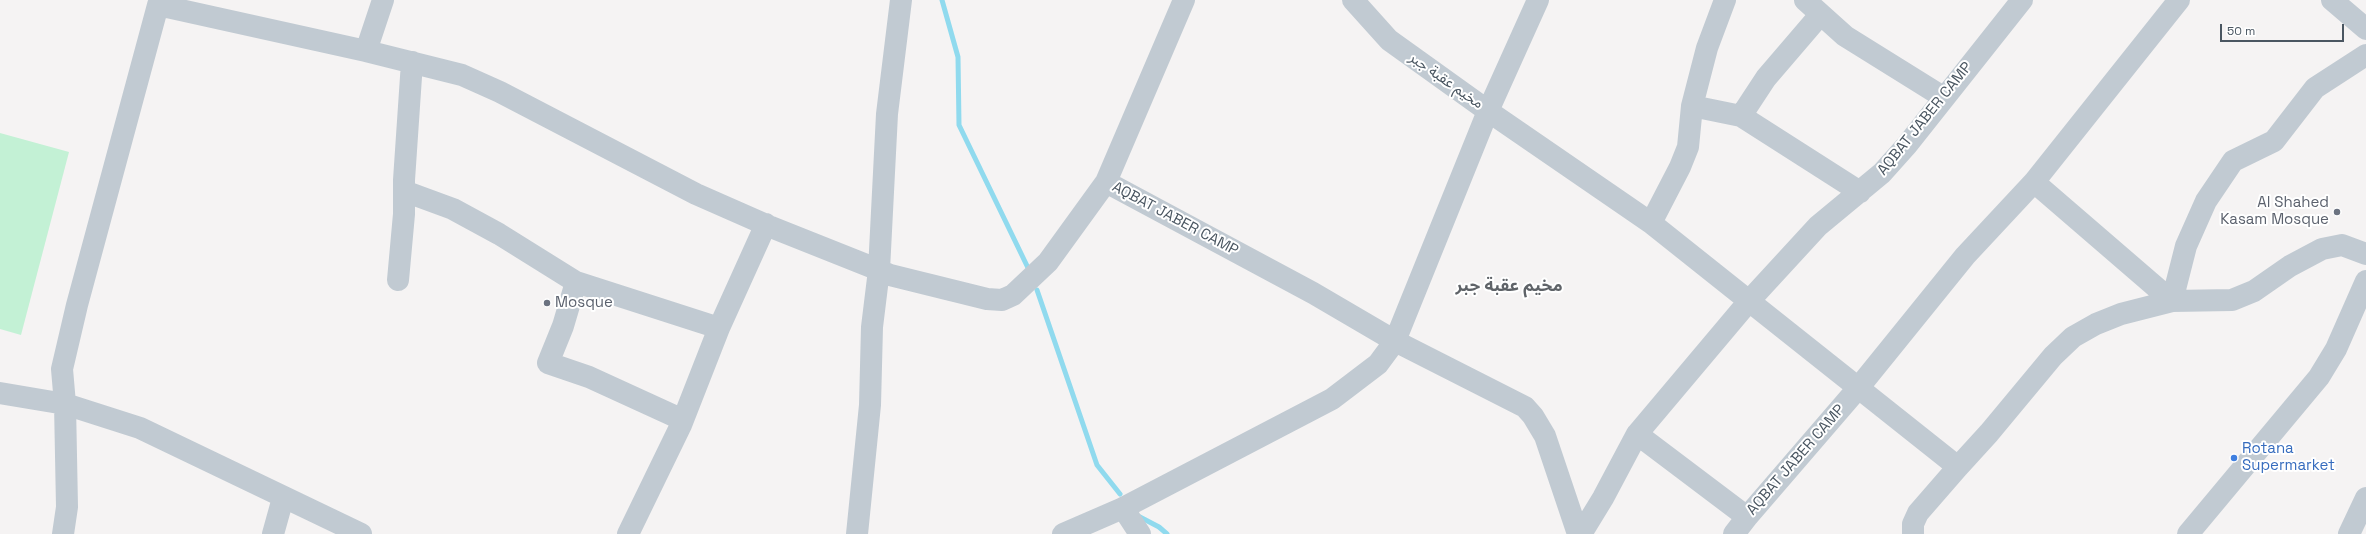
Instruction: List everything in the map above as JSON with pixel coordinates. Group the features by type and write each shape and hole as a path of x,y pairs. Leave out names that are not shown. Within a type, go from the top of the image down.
{"street":[{"path":"366,51 383,0"},
{"path":"857,534 870,405 872,326 879,270 888,114 901,0"},
{"path":"1106,182 1184,0"},
{"name":"مخيم عقبة جبر","path":"1353,0 1376,28 1394,44 1488,111 1538,0"},
{"path":"1651,223 1680,167 1688,147 1692,106 1707,48 1725,0"},
{"path":"1805,0 1845,36 1943,97"},
{"name":"AQBAT JABER CAMP","path":"1579,534 1603,498 1637,434 1749,301 1818,226 1882,173 1907,145 1943,97 2022,0"},
{"name":"AQBAT JABER CAMP","path":"1740,526 1859,387 1965,256 2034,182 2179,0"},
{"path":"2332,0 2366,29"},
{"name":"AQBAT JABER CAMP","path":"65,404 62,369 77,305 158,6 366,51 462,75 500,92 696,194 766,224 890,275 987,299 1002,300 1013,295 1048,262 1106,182 1313,293 1396,341 1514,402 1533,416 1547,442 1579,534"},
{"path":"1741,116 1766,78 1820,15"},
{"path":"2172,301 2188,240 2206,201 2234,161 2274,141 2315,88 2366,55"},
{"path":"398,280 404,214 404,191 412,62"},
{"path":"1692,106 1741,116 1860,192"},
{"path":"1063,534 1123,508 1332,399 1378,364 1396,341 1488,111 1651,223 1958,467"},
{"path":"2034,182 2172,301"},
{"path":"404,191 453,209 499,234 576,282 719,328"},
{"path":"628,534 683,420 719,328 766,224"},
{"path":"1913,534 1913,524 1918,513 1989,433 2053,356 2073,337 2096,324 2121,314 2172,301 2232,300 2254,291 2290,266 2322,249 2342,245 2366,254"},
{"path":"2188,534 2319,377 2336,348 2366,281"},
{"path":"576,282 563,326 548,363 589,377 683,420"},
{"path":"0,393 65,404 140,428 283,498 361,534"},
{"path":"63,534 67,507 65,404"},
{"path":"1637,434 1740,526"},
{"path":"273,534 283,498"},
{"path":"2349,534 2366,498"},
{"path":"1123,508 1140,534"},
{"path":"860,511 873,534"}],"green space":[{"path":"0,133 69,152 21,335 0,329"}],"waterway":[{"path":"942,0 958,57 959,125 1030,272"},
{"path":"1037,290 1097,465 1120,494"},
{"path":"1138,516 1159,527 1167,534"}],"place":[{"name":"Al Shahed Kasam Mosque","path":"2337,212"},
{"name":"Mosque","path":"547,303"},
{"name":"Rotana Supermarket","path":"2234,458"}],"district":[{"name":"مخيم عقبة جبر","path":"1509,286"}]}
